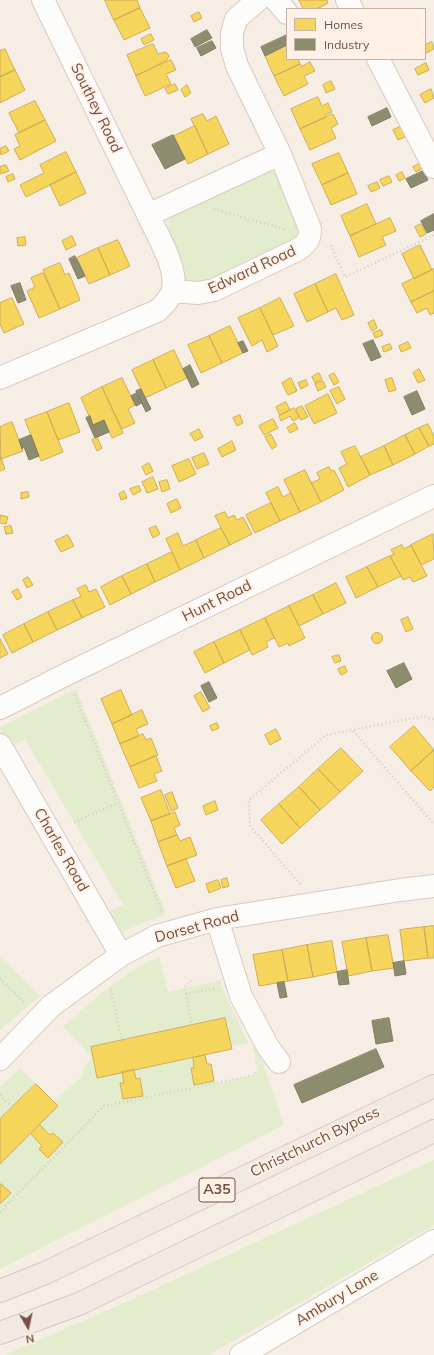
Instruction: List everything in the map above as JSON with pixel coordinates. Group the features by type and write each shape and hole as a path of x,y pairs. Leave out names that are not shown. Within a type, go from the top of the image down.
{"main road":[{"name":"Christchurch Bypass","path":"0,1291 45,1273 434,1086"},
{"path":"0,1333 79,1304 434,1131"}],"street":[{"name":"Southey Road","path":"43,0 148,215"},
{"name":"Edward Road","path":"173,291 198,293 214,290 299,249 308,243 310,238 310,229 305,214 280,154 237,66 232,48 232,33 236,20 258,0"},
{"path":"276,0 286,12"},
{"path":"379,60 434,167"},
{"path":"0,378 157,311 173,291 173,273 170,260 148,215 280,154"},
{"name":"Hunt Road","path":"0,708 434,496"},
{"name":"Charles Road","path":"0,745 113,961"},
{"name":"Dorset Road","path":"0,1059 51,1006 113,961 157,936 217,919 434,886"},
{"path":"217,919 241,996 268,1047 279,1062"},
{"name":"Ambury Lane","path":"241,1355 434,1241"}],"path":[{"path":"182,199 310,238 328,240 345,277 434,235"},
{"path":"67,674 170,933"},
{"path":"316,903 250,826 249,800 326,735 424,716 434,720"},
{"path":"352,730 434,824"},
{"path":"74,822 118,803"},
{"path":"113,961 122,1040"},
{"path":"0,979 40,1018"},
{"path":"192,980 184,988 192,1026"},
{"path":"186,994 222,986"},
{"path":"0,1212 104,1106 255,1075 257,1070 256,1063"},
{"path":"0,1096 12,1108"}],"green space":[{"path":"269,171 278,176 302,226 298,237 213,281 190,285 183,277 168,234 169,222 172,215"},
{"path":"76,689 166,914 122,932 109,912 123,905 25,739 9,747 2,737 0,727"},
{"path":"0,957 40,996 0,1030"},
{"path":"159,957 168,992 221,980 222,987 248,1043 231,1046 225,1019 91,1047 122,1072 124,1083 120,1084 123,1099 143,1096 140,1078 136,1079 134,1070 193,1058 194,1068 191,1069 194,1085 214,1081 220,1083 255,1075 257,1070 252,1042 256,1042 284,1125 0,1269 0,1204 10,1193 1,1184 0,1185 0,1164 31,1134 42,1146 48,1157 63,1142 54,1133 50,1135 40,1125 58,1106 53,1101 82,1077 82,1069 93,1058 63,1027 120,979"},
{"path":"20,1068 36,1084 0,1119 0,1087"},
{"path":"434,1160 434,1225 209,1355 5,1355 111,1309"}],"building: Homes":[{"path":"105,0 137,0 140,8 114,20"},
{"path":"299,0 327,0 328,3 319,8 303,8"},
{"path":"140,8 150,28 124,40 114,20"},
{"path":"199,12 202,18 194,22 191,16"},
{"path":"151,34 154,40 144,45 141,39"},
{"path":"432,42 434,49 426,53 426,45"},
{"path":"153,44 158,54 166,52 169,56 167,60 136,76 127,55"},
{"path":"286,46 286,60 298,60 300,64 274,76 265,56"},
{"path":"5,49 15,70 0,77 0,51"},
{"path":"171,60 176,70 166,74 171,84 145,96 136,76"},
{"path":"310,62 315,71 304,76 308,84 284,96 274,76 300,64 302,66"},
{"path":"426,63 429,70 418,75 415,69"},
{"path":"15,70 25,90 0,103 0,77"},
{"path":"331,81 335,89 326,93 323,85"},
{"path":"175,84 178,90 168,94 165,89"},
{"path":"187,85 191,93 185,97 181,90"},
{"path":"431,89 434,98 425,103 420,95"},
{"path":"318,97 322,106 328,103 332,112 325,115 326,117 300,129 291,109"},
{"path":"35,101 45,120 19,133 9,113"},
{"path":"203,114 207,121 216,116 229,144 208,154 191,119"},
{"path":"333,114 338,124 331,128 336,138 310,150 300,129"},
{"path":"45,120 56,141 20,160 14,149 20,146 15,135"},
{"path":"195,126 208,154 188,164 174,136"},
{"path":"402,126 407,136 398,140 393,130"},
{"path":"6,146 9,151 1,155 0,149"},
{"path":"66,152 76,172 26,197 20,185 44,173 40,165"},
{"path":"339,153 348,173 322,185 312,164"},
{"path":"421,163 423,168 416,172 413,167"},
{"path":"6,165 9,171 0,174 0,167"},
{"path":"76,172 86,193 60,206 50,185"},
{"path":"402,172 405,178 399,181 396,175"},
{"path":"348,173 357,194 331,205 322,185"},
{"path":"13,174 15,179 8,182 6,177"},
{"path":"389,176 392,182 383,186 380,180"},
{"path":"377,182 380,188 371,192 368,186"},
{"path":"367,204 376,224 350,236 341,216"},
{"path":"390,218 396,231 382,237 386,245 359,257 350,236"},
{"path":"421,224 426,234 420,237 415,227"},
{"path":"72,236 76,245 66,250 62,241"},
{"path":"25,237 26,245 18,246 17,238"},
{"path":"118,240 130,266 110,275 98,248"},
{"path":"420,245 432,270 414,279 402,254"},
{"path":"98,248 110,275 89,284 77,258"},
{"path":"60,263 65,275 69,273 80,300 60,309 43,270"},
{"path":"434,269 434,291 411,302 402,284"},
{"path":"43,273 60,309 39,318 27,291 35,287 31,278"},
{"path":"336,274 354,315 342,320 336,308 328,312 315,284"},
{"path":"315,284 328,312 307,322 294,294"},
{"path":"434,291 434,313 430,315 427,308 417,313 411,302"},
{"path":"12,298 24,324 4,333 0,324 0,303"},
{"path":"280,298 294,326 273,335 260,308"},
{"path":"260,308 278,346 267,352 262,340 252,346 238,318"},
{"path":"374,320 377,328 372,331 368,323"},
{"path":"230,326 243,353 222,363 209,336"},
{"path":"381,330 383,335 375,338 373,333"},
{"path":"209,336 222,363 201,373 188,345"},
{"path":"408,342 411,348 401,352 399,346"},
{"path":"390,344 392,349 384,352 382,347"},
{"path":"174,350 187,378 166,388 153,360"},
{"path":"153,360 166,388 145,398 132,370"},
{"path":"419,369 425,380 418,383 413,373"},
{"path":"319,373 322,379 315,383 312,377"},
{"path":"334,373 339,382 334,385 329,376"},
{"path":"122,378 135,405 128,409 135,423 122,429 102,387"},
{"path":"291,378 297,391 288,395 282,383"},
{"path":"392,378 396,390 389,392 385,380"},
{"path":"306,380 308,385 301,389 298,383"},
{"path":"323,381 326,387 318,391 315,384"},
{"path":"102,387 123,433 112,438 104,420 93,425 81,398"},
{"path":"339,387 345,399 337,404 330,391"},
{"path":"328,394 337,413 314,424 305,406"},
{"path":"286,402 290,410 280,415 276,407"},
{"path":"69,403 80,432 58,440 47,412"},
{"path":"302,406 308,417 301,420 296,409"},
{"path":"294,408 299,418 293,421 290,416 281,421 279,416"},
{"path":"47,412 63,452 41,461 25,420"},
{"path":"240,415 243,423 237,426 233,418"},
{"path":"273,419 278,428 264,435 259,426"},
{"path":"12,422 23,451 1,459 0,427"},
{"path":"295,423 298,429 290,433 287,428"},
{"path":"428,424 434,436 434,444 429,446 419,428"},
{"path":"419,428 429,446 415,454 405,435"},
{"path":"199,429 203,437 195,441 190,434"},
{"path":"271,434 277,446 272,449 265,437"},
{"path":"405,435 415,454 393,465 384,446"},
{"path":"97,437 102,448 97,451 92,440"},
{"path":"232,441 236,450 222,457 218,449"},
{"path":"355,446 370,475 348,487 339,468 347,464 341,452"},
{"path":"384,446 393,465 370,475 361,457"},
{"path":"204,453 209,464 197,469 192,458"},
{"path":"0,455 5,469 0,471"},
{"path":"189,459 196,474 179,482 172,466"},
{"path":"149,463 153,471 146,475 142,467"},
{"path":"329,467 331,471 334,470 344,490 321,502 311,483 320,479 317,473"},
{"path":"305,470 321,502 300,512 284,480"},
{"path":"153,477 158,489 147,493 142,482"},
{"path":"167,480 170,489 162,492 159,482"},
{"path":"139,486 141,491 133,495 130,489"},
{"path":"278,487 283,497 291,493 300,512 280,521 266,493"},
{"path":"124,491 127,498 121,500 119,494"},
{"path":"28,492 29,497 21,499 21,493"},
{"path":"177,499 181,508 171,513 167,504"},
{"path":"271,503 280,521 255,533 246,515"},
{"path":"225,512 228,518 234,515 237,520 243,517 252,534 230,545 215,516"},
{"path":"1,515 8,517 6,524 0,523"},
{"path":"11,526 13,533 6,534 4,527"},
{"path":"156,526 160,534 153,538 149,529"},
{"path":"221,528 230,545 204,558 196,540"},
{"path":"178,533 183,546 196,540 204,558 180,570 166,539"},
{"path":"433,534 434,559 421,565 411,545"},
{"path":"68,535 74,546 61,552 55,541"},
{"path":"402,545 404,549 411,545 427,576 413,582 410,577 403,580 390,556 394,554 391,550"},
{"path":"172,552 180,570 155,582 147,564"},
{"path":"390,556 401,576 378,587 367,567"},
{"path":"147,564 155,582 131,594 122,576"},
{"path":"367,567 378,587 356,598 346,577"},
{"path":"122,576 131,594 110,605 101,587"},
{"path":"28,577 33,585 27,588 23,580"},
{"path":"336,583 346,603 323,614 313,595"},
{"path":"86,585 89,592 96,589 105,607 82,618 73,600 81,596 77,589"},
{"path":"18,589 22,597 17,600 12,592"},
{"path":"313,595 323,614 299,626 289,606"},
{"path":"73,600 82,618 57,630 48,612"},
{"path":"289,606 305,638 289,646 288,643 279,647 265,618"},
{"path":"48,612 57,630 33,642 24,624"},
{"path":"408,617 413,629 406,632 401,620"},
{"path":"265,618 274,638 266,642 268,647 252,655 240,630"},
{"path":"24,624 33,642 12,653 3,635"},
{"path":"240,630 250,650 224,663 214,642"},
{"path":"375,633 379,633 381,634 381,642 375,643 372,640 372,636"},
{"path":"0,639 8,654 0,658"},
{"path":"214,642 224,663 205,673 194,652"},
{"path":"339,655 341,661 335,663 332,657"},
{"path":"345,666 347,672 341,675 338,669"},
{"path":"121,690 132,715 112,724 101,699"},
{"path":"201,692 210,708 203,712 194,696"},
{"path":"142,710 148,724 136,729 139,736 120,744 112,724"},
{"path":"217,723 219,728 212,731 210,726"},
{"path":"414,726 434,750 411,771 390,747"},
{"path":"276,729 281,739 270,745 265,735"},
{"path":"143,734 146,740 151,738 158,755 130,767 120,744"},
{"path":"341,748 363,771 340,792 318,769"},
{"path":"434,750 434,787 430,791 411,771"},
{"path":"156,756 162,771 154,774 157,781 139,788 130,767"},
{"path":"318,769 340,792 320,810 299,787"},
{"path":"299,787 320,810 300,828 279,804"},
{"path":"161,790 170,814 151,821 141,798"},
{"path":"172,792 178,808 171,811 165,795"},
{"path":"215,801 218,810 206,815 203,806"},
{"path":"279,804 300,828 282,844 261,820"},
{"path":"175,812 180,825 174,828 177,835 158,842 151,821"},
{"path":"177,835 180,841 190,837 197,855 167,866 158,842"},
{"path":"186,859 195,881 176,888 167,866"},
{"path":"227,878 229,886 223,888 221,880"},
{"path":"218,880 221,888 209,893 206,884"},
{"path":"434,926 434,958 428,958 424,927"},
{"path":"424,927 428,958 404,961 400,930"},
{"path":"388,935 394,968 372,971 366,938"},
{"path":"366,938 372,971 348,976 342,942"},
{"path":"332,941 337,972 313,977 307,945"},
{"path":"307,945 313,977 288,981 282,950"},
{"path":"282,950 288,981 259,986 253,955"},
{"path":"225,1018 232,1049 97,1078 91,1047"},
{"path":"205,1055 207,1064 211,1064 214,1081 194,1085 191,1068 194,1068 193,1058"},
{"path":"134,1070 136,1079 140,1078 143,1096 123,1099 120,1083 124,1083 122,1072"},
{"path":"36,1084 58,1106 0,1164 0,1119"},
{"path":"40,1125 50,1135 53,1133 63,1142 48,1158 39,1149 42,1146 31,1134"},
{"path":"1,1184 11,1193 0,1204 0,1185"}],"building: Industry":[{"path":"207,30 212,38 195,47 191,39"},
{"path":"286,35 286,46 265,56 261,47"},
{"path":"212,41 216,48 201,56 197,48"},
{"path":"387,108 391,117 372,126 368,117"},
{"path":"173,135 185,159 165,169 152,145"},
{"path":"423,171 428,180 411,188 406,179"},
{"path":"434,214 434,230 427,233 421,221"},
{"path":"75,256 85,276 78,279 69,259"},
{"path":"20,283 26,300 18,303 11,286"},
{"path":"373,340 381,357 371,361 363,344"},
{"path":"243,341 248,351 243,353 238,343"},
{"path":"190,365 199,384 192,388 183,369"},
{"path":"141,389 151,409 146,412 136,391"},
{"path":"417,391 425,409 412,415 404,397"},
{"path":"137,393 142,403 136,406 131,396"},
{"path":"90,416 93,425 104,420 109,432 95,438 86,418"},
{"path":"31,435 39,456 29,460 24,447 22,449 19,440"},
{"path":"404,663 412,679 396,688 387,671"},
{"path":"209,682 217,698 209,702 201,686"},
{"path":"404,961 406,974 395,976 393,963"},
{"path":"347,970 349,984 339,985 337,972"},
{"path":"284,982 287,997 280,998 277,983"},
{"path":"389,1018 393,1041 376,1044 372,1021"},
{"path":"376,1049 384,1067 302,1103 294,1085"}]}
